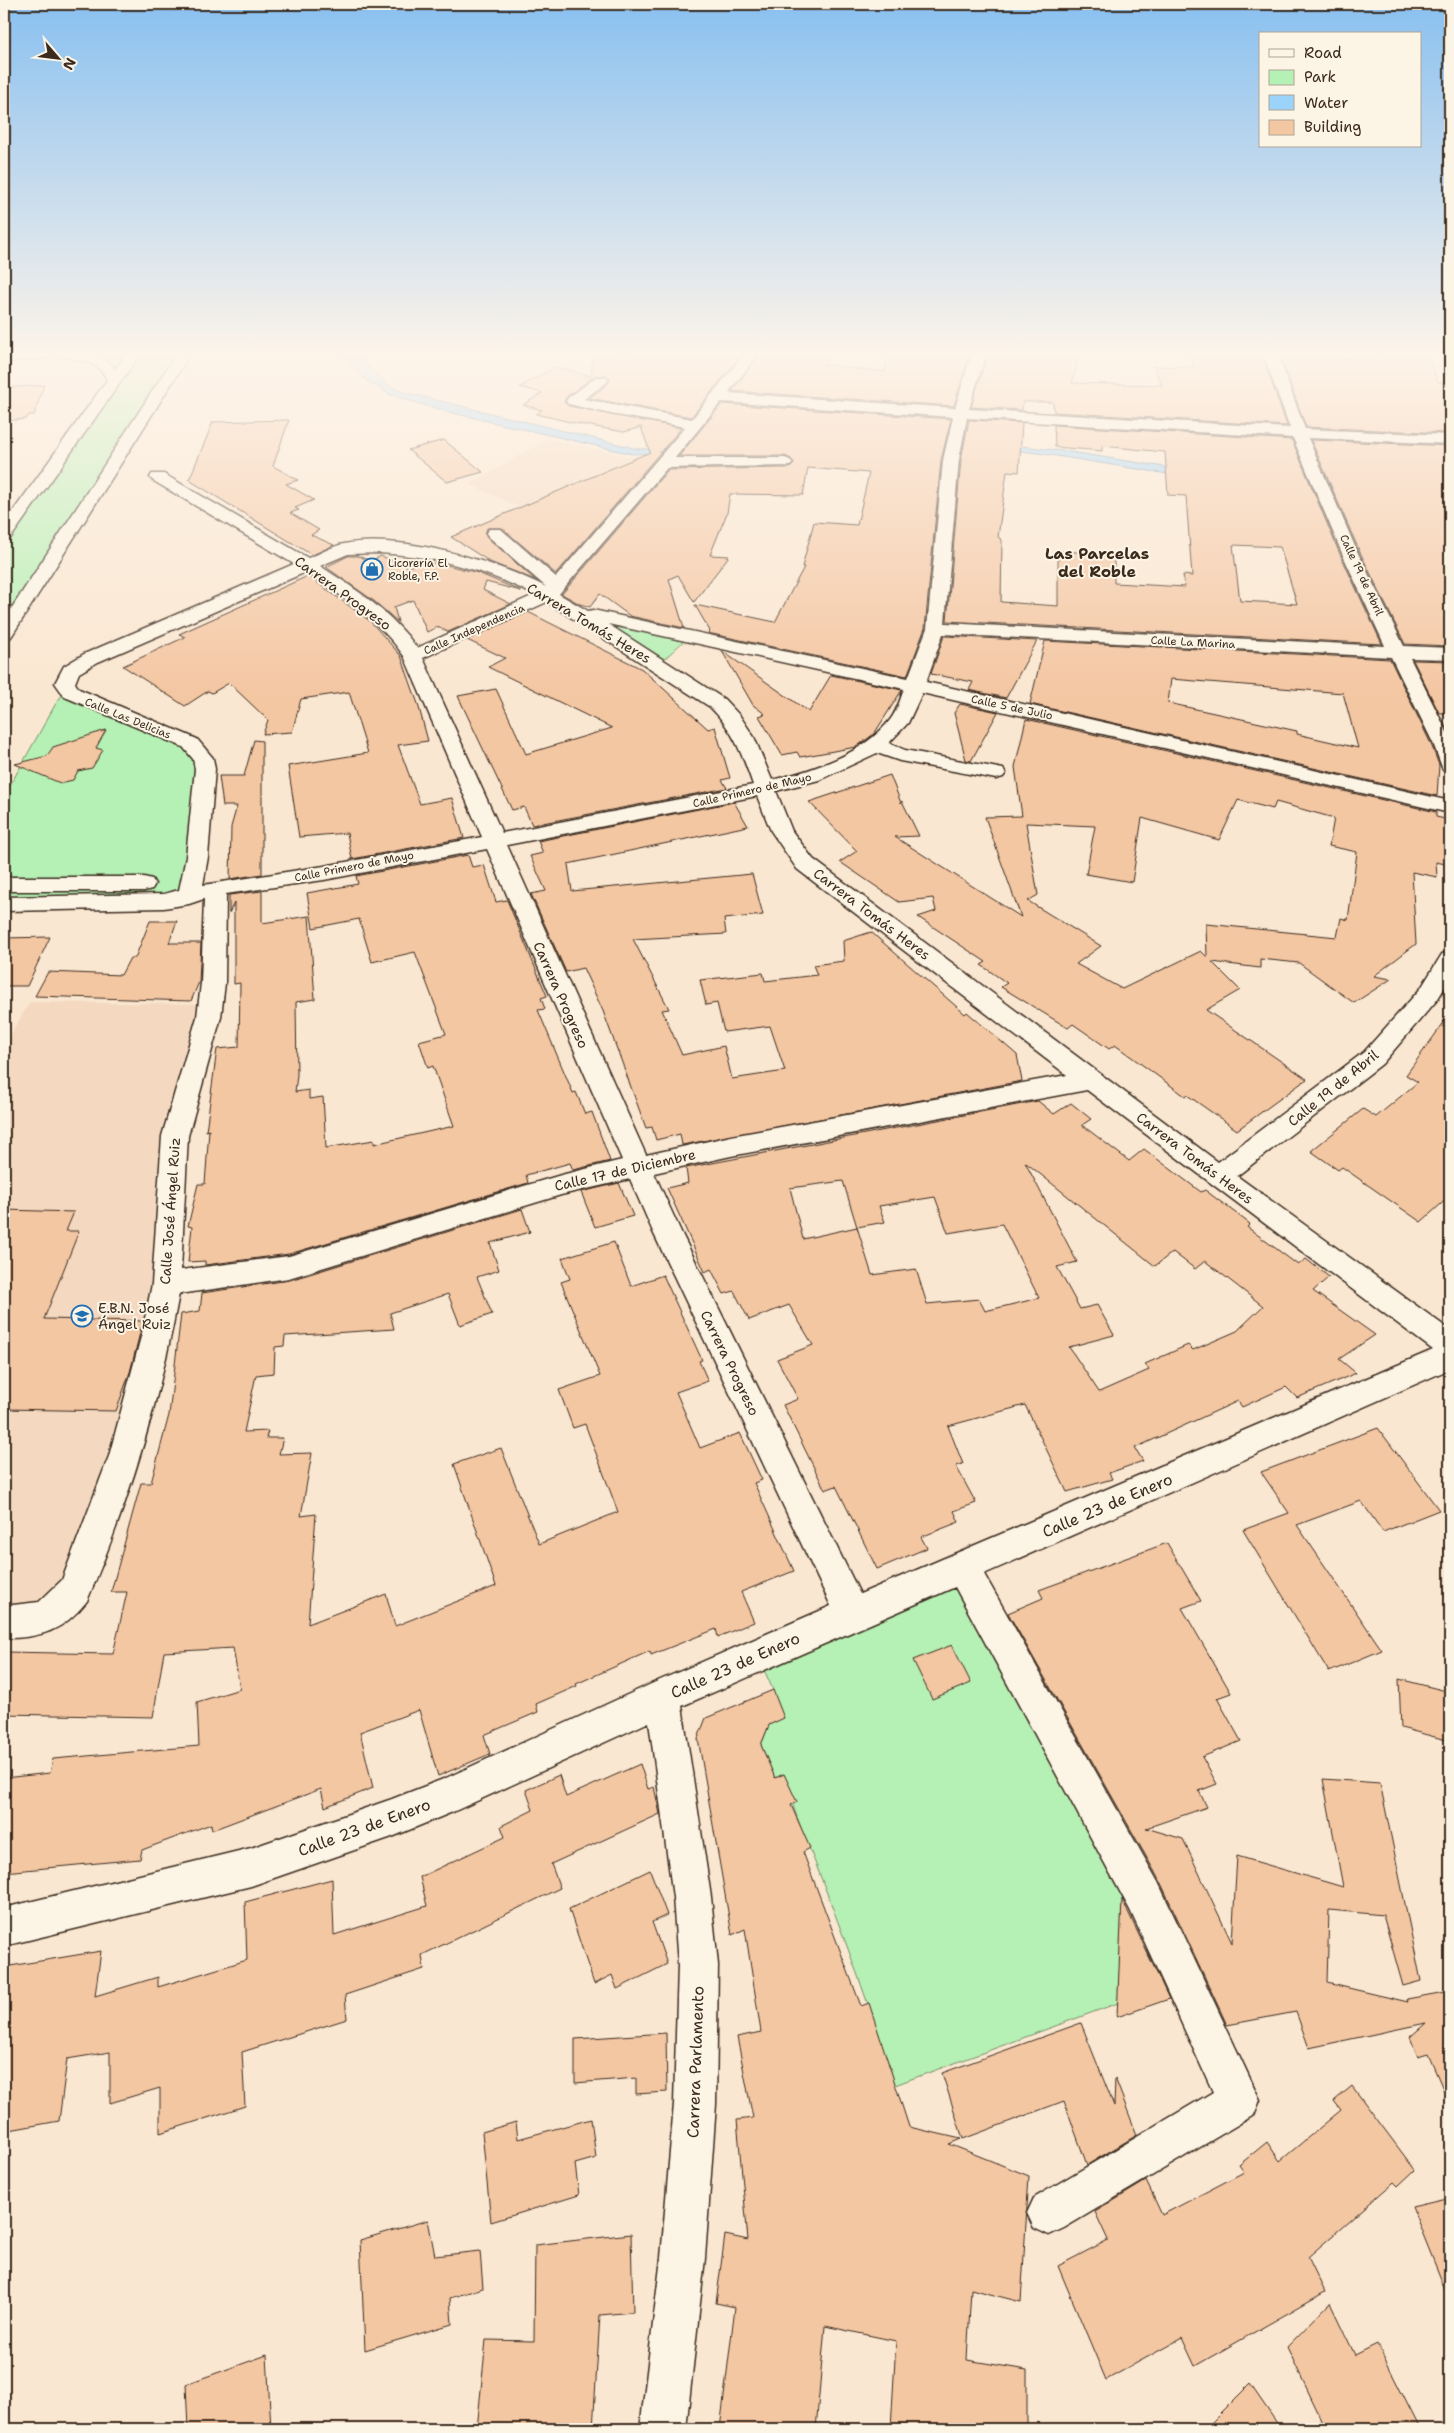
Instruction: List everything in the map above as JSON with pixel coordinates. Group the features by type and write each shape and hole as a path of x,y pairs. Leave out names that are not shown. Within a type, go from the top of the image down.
{"main road":[{"path":"4,535 53,467"},
{"path":"4,634 111,467"},
{"name":"Calle Independencia","path":"413,656 477,629 551,591 658,467"},
{"name":"Calle Primero de Mayo","path":"4,904 164,901 198,891 324,873 724,798 812,776 838,766 875,745 898,723 915,686 936,628 945,505 951,467"},
{"name":"Calle 19 de Abril","path":"1312,467 1398,652 1443,743 1450,766"},
{"name":"Carrera Progreso","path":"158,477 306,565 386,622 413,656 667,1232 852,1614"},
{"path":"495,533 551,591"},
{"name":"Carrera Tomás Heres","path":"306,565 345,549 369,547 403,550 450,559 493,571 551,591 574,611 725,710 742,734 776,824 795,854 806,864 1218,1176 1450,1346"},
{"name":"Calle Las Delicias","path":"198,891 196,857 206,769 202,758 190,743 76,695 67,688 65,683 67,676 76,665 91,658 306,565"},
{"name":"Calle 5 de Julio","path":"574,611 1450,807"},
{"name":"Calle La Marina","path":"936,628 1398,652 1450,652"},
{"path":"658,665 689,636"},
{"path":"875,745 900,755 996,773"},
{"name":"Calle Primero de Mayo","path":"4,884 177,884 198,891"},
{"name":"Calle José Ángel Ruiz","path":"4,1622 24,1622 49,1616 63,1606 75,1590 125,1456 148,1372 166,1284 175,1136 209,1017 213,983 198,891"},
{"name":"Calle 19 de Abril","path":"1218,1176 1373,1058 1429,994 1450,960"},
{"name":"Calle 17 de Diciembre","path":"166,1284 289,1266 561,1185 638,1166 731,1146 1091,1080"},
{"name":"Calle 23 de Enero","path":"4,1927 251,1866 316,1845 455,1793 663,1696 1450,1356"},
{"path":"962,1567 1144,1896 1182,1982 1239,2100 1049,2214"},
{"name":"Carrera Parlamento","path":"663,1696 692,1896 698,1965 695,2104 690,2171 683,2258 663,2429"}],"shaded area":[{"path":"500,467 658,467 612,523 555,508 537,516 470,484"},
{"name":"E.B.N. José Ángel Ruiz","path":"30,1002 210,1004 199,1048 163,1298 75,1590 24,1622 4,1622 4,1045"}],"green space":[{"path":"53,467 111,467 4,634 4,535"},
{"path":"574,611 689,636 658,665"},
{"path":"67,688 196,750 189,897 119,903 4,904 4,796 55,705"},
{"path":"962,1567 1123,1889 1118,2003 895,2085 853,1961 797,1818 784,1774 775,1778 761,1745 769,1725 773,1690 757,1654"}],"water":[{"path":"1122,467 1162,467 1271,484 1322,489 1425,506 1450,503 1450,509 1437,511 1399,509 1326,495 1273,491"}],"building":[{"path":"195,467 274,467 298,480 286,484 314,500 295,508 299,510 290,513 319,530 311,535 334,545 312,555 189,480"},
{"path":"428,467 476,467 483,472 447,482"},
{"path":"616,467 648,467 556,574 502,528 487,528 485,534 535,580 485,560 487,560 451,537"},
{"path":"940,467 925,628 907,676 708,633 710,631 695,605 775,622 804,567 802,567 814,522 857,525 869,473 808,468 803,495 730,494 727,513 710,555 729,556 694,602 678,575 669,579 684,628 630,616 600,594 590,607 562,594 668,470 790,468"},
{"path":"960,467 1019,467 1019,472 1007,471 998,537 1002,540 1001,602 1058,606 1058,551 1114,554 1114,583 1185,587 1183,575 1192,576 1186,496 1168,495 1166,467 1303,467 1339,552 1382,644 947,621","holes":["1233,545 1280,547 1297,604 1240,601"]},
{"path":"1323,467 1450,467 1450,646 1405,644 1359,550"},
{"path":"348,556 358,556 371,561 381,556 409,567 415,564 439,563 478,573 521,591 486,582 483,590 511,604 448,632 438,627 427,632 413,600 394,607 398,622 374,601 326,567"},
{"path":"308,576 370,621 401,656 418,704 428,741 398,745 420,804 452,798 464,838 352,859 347,833 299,837 288,766 368,753 349,692 301,699 292,732 263,734 268,720 229,683 212,693 208,691 185,706 123,666 185,637 179,634"},
{"path":"528,612 642,669 708,729 715,727 730,778 722,780 727,788 532,825 524,807 512,810 458,696 496,689 526,754 612,728 488,667 505,658 467,640"},
{"path":"944,636 1037,641 1006,698 969,690 973,682 931,674"},
{"path":"1045,641 1390,659 1431,744 1439,765 1437,796 1030,704","holes":["1171,679 1343,693 1358,748 1297,734 1297,731 1168,703"]},
{"path":"722,651 809,712 831,675 902,690 874,734 856,747 800,757 797,752 782,755 759,716 765,714 753,705"},
{"path":"1413,660 1450,661 1450,713 1439,713"},
{"path":"960,704 998,712 971,761 966,760 954,713"},
{"path":"1026,719 1436,812 1436,817 1450,820 1450,865 1436,862 1437,877 1412,872 1416,944 1374,976 1391,979 1354,1003 1299,963 1260,959 1260,968 1212,962 1240,990 1206,1010 1307,1079 1237,1130 1187,1095 1185,1096 1115,1045 1109,1049 1073,1024 1068,1028 1001,987 1007,983 981,965 986,962 918,917 936,911 933,898 899,902 840,862 857,851 809,802 890,775 901,803 902,801 919,836 895,837 1021,917 985,817 1022,816 1015,767","holes":["1238,800 1273,809 1276,802 1334,818 1329,846 1357,852 1348,920 1341,918 1337,937 1206,924 1207,957 1201,951 1122,989 1076,964 1101,946 1028,901 1038,895 1026,823 1095,826 1086,874 1132,882 1142,818 1219,840"]},
{"path":"106,730 96,748 103,750 92,768 78,771 73,780 60,783 15,764 47,756 53,747"},
{"path":"254,740 262,741 262,874 230,879 231,827 237,806 223,806 219,776 244,776"},
{"path":"734,802 748,826 568,864 572,891 752,874 763,915 724,919 726,934 633,939 669,1009 662,1010 682,1055 724,1046 732,1079 785,1071 770,1026 724,1032 717,1003 706,1005 700,980 763,973 765,981 817,975 813,965 844,961 843,941 871,932 965,1014 967,1012 1017,1055 1022,1081 682,1145 680,1134 656,1140 652,1127 646,1128 603,1011 583,968 566,972 531,894 546,891 530,856 543,853 538,841"},
{"path":"468,855 472,867 484,865 496,902 507,900 547,996 541,998 545,1009 538,1010 573,1093 576,1092 585,1114 592,1112 610,1161 573,1170 570,1163 526,1175 528,1183 289,1254 205,1265 205,1261 188,1262 192,1227 188,1226 198,1184 205,1184 209,1130 206,1131 217,1049 239,1047 240,983 234,984 234,903 229,913 229,895 262,891 262,923 309,916 315,999 296,1002 297,1075 295,1092 309,1090 309,1099 323,1097 326,1148 374,1140 374,1144 454,1126 433,1066 428,1068 419,1041 446,1034 415,952 372,962 359,919 313,928 307,893 358,884 356,876"},
{"path":"150,921 177,921 169,943 201,943 199,982 191,1001 35,996 48,972 121,975 130,958 135,958"},
{"path":"50,937 27,986 4,986 4,938"},
{"path":"1450,1014 1450,1196 1421,1222 1342,1167 1338,1170 1311,1151 1363,1109 1376,1117 1418,1082 1406,1075"},
{"path":"1038,1101 1054,1114 1071,1103 1091,1119 1082,1125 1129,1161 1144,1149 1201,1192 1205,1190 1250,1224 1247,1227 1298,1265 1306,1259 1329,1277 1313,1291 1375,1335 1339,1359 1356,1373 1297,1398 1286,1387 1242,1407 1238,1401 1135,1448 1143,1461 1109,1473 1112,1479 1067,1492 1025,1405 948,1426 963,1464 956,1466 976,1503 954,1511 959,1522 921,1537 927,1548 877,1569 836,1486 825,1490 783,1405 798,1399 777,1359 813,1345 789,1305 749,1320 734,1291 724,1294 711,1269 705,1272 667,1188 688,1183 686,1168","holes":["1025,1162 1155,1266 1173,1252 1195,1269 1205,1261 1263,1306 1237,1331 1193,1350 1188,1345 1145,1364 1149,1370 1099,1392 1069,1347 1114,1335 1097,1305 1080,1309 1057,1267 1077,1262","843,1181 857,1227 803,1239 790,1188","935,1197 948,1233 1002,1224 1039,1298 985,1311 979,1299 927,1304 916,1269 872,1275 857,1227 885,1222 879,1206"]},
{"path":"619,1183 633,1216 595,1227 581,1192"},
{"path":"522,1209 530,1232 490,1243 499,1270 477,1277 492,1314 460,1325 448,1294 390,1313 394,1329 285,1336 284,1346 275,1347 274,1373 256,1375 244,1432 268,1431 266,1438 283,1438 279,1454 312,1453 301,1516 316,1514 308,1624 386,1594 395,1626 496,1586 454,1464 501,1448 539,1544 618,1512 585,1424 573,1428 559,1390 600,1376 561,1282 570,1279 562,1258 614,1242 631,1286 663,1275 702,1360 699,1361 708,1381 676,1392 700,1448 740,1433 762,1480 754,1483 794,1571 741,1592 754,1622 718,1637 716,1629 651,1655 650,1651 576,1684 577,1686 536,1704 538,1712 484,1735 490,1754 438,1776 419,1710 360,1732 373,1788 325,1807 321,1789 212,1830 211,1824 142,1850 140,1859 4,1872 4,1778 50,1773 53,1759 199,1746 197,1702 240,1689 233,1648 164,1652 153,1717 4,1714 4,1652 113,1654 127,1592 111,1592 141,1483 151,1483 169,1415 181,1314 200,1311 202,1293 290,1280"},
{"path":"4,1210 74,1212 66,1231 79,1231 44,1319 143,1321 130,1372 116,1411 4,1409"},
{"path":"1378,1428 1439,1510 1383,1532 1361,1501 1297,1525 1382,1650 1329,1672 1243,1530 1289,1513 1261,1472"},
{"path":"1167,1543 1201,1601 1182,1608 1231,1693 1217,1698 1241,1741 1202,1757 1217,1784 1199,1791 1207,1807 1146,1828 1183,1839 1232,1943 1237,1856 1343,1887 1323,1779 1380,1783 1421,1981 1403,1986 1383,1915 1329,1910 1327,1983 1408,2002 1407,1999 1450,1991 1450,2105 1428,2054 1418,2057 1410,2037 1426,2023 1309,2048 1296,2012 1227,2025 1160,1881 1008,1613 1043,1598 1039,1590"},
{"path":"952,1645 971,1683 932,1699 913,1660"},
{"path":"1399,1679 1450,1692 1450,1741 1401,1728"},
{"path":"773,1690 784,1718 769,1725 761,1745 775,1778 784,1774 797,1802 791,1805 810,1848 803,1852 861,2006 869,2003 909,2127 961,2139 949,2144 1029,2176 1021,2302 971,2289 967,2360 1027,2370 1027,2429 891,2429 896,2341 825,2326 816,2429 720,2429 735,2307 716,2303 725,2235 748,2240 737,2120 753,2118 737,2037 761,2032 745,1929 732,1935 698,1738 706,1718"},
{"path":"640,1764 648,1789 654,1787 660,1814 551,1864 560,1888 422,1955 424,1969 345,1995 347,2019 242,2052 245,2106 160,2133 160,2088 110,2103 110,2052 67,2059 59,2121 4,2131 4,1967 101,1951 95,1996 158,1977 158,1987 247,1960 245,1902 332,1879 334,1935 427,1906 420,1877 505,1837 501,1826 533,1810 526,1790 559,1775 566,1797"},
{"path":"650,1870 667,1915 652,1922 667,1964 617,1989 612,1975 594,1984 569,1909"},
{"path":"1122,1899 1169,1999 1117,2017"},
{"path":"1081,2023 1114,2106 1115,2078 1137,2135 1087,2165 1064,2101 963,2139 942,2073"},
{"path":"666,2033 667,2092 636,2094 636,2078 575,2083 575,2039"},
{"path":"1352,2086 1415,2170 1398,2186 1394,2182 1308,2257 1325,2292 1195,2366 1182,2338 1106,2380 1058,2266 1108,2240 1095,2212 1146,2181 1162,2215 1244,2172 1239,2165 1267,2142 1280,2161 1341,2110 1334,2101"},
{"path":"591,2119 596,2158 575,2164 579,2195 491,2222 482,2132 516,2122 518,2139"},
{"path":"1450,2198 1450,2299 1449,2299 1412,2207"},
{"path":"428,2220 435,2256 480,2251 483,2288 450,2298 452,2324 365,2350 360,2240"},
{"path":"631,2234 633,2312 600,2315 593,2429 477,2429 486,2340 534,2341 535,2245"},
{"path":"1330,2303 1355,2355 1377,2344 1420,2429 1326,2429 1287,2347"},
{"path":"267,2355 271,2429 188,2429 186,2384"},
{"path":"1250,2384 1281,2429 1205,2429"}],"place":[{"name":"Licorería El Roble, F.P.","path":"372,569"},
{"name":"E.B.N. José Ángel Ruiz","path":"82,1316"}],"district":[{"name":"Las Parcelas del Roble","path":"1097,562"}]}
